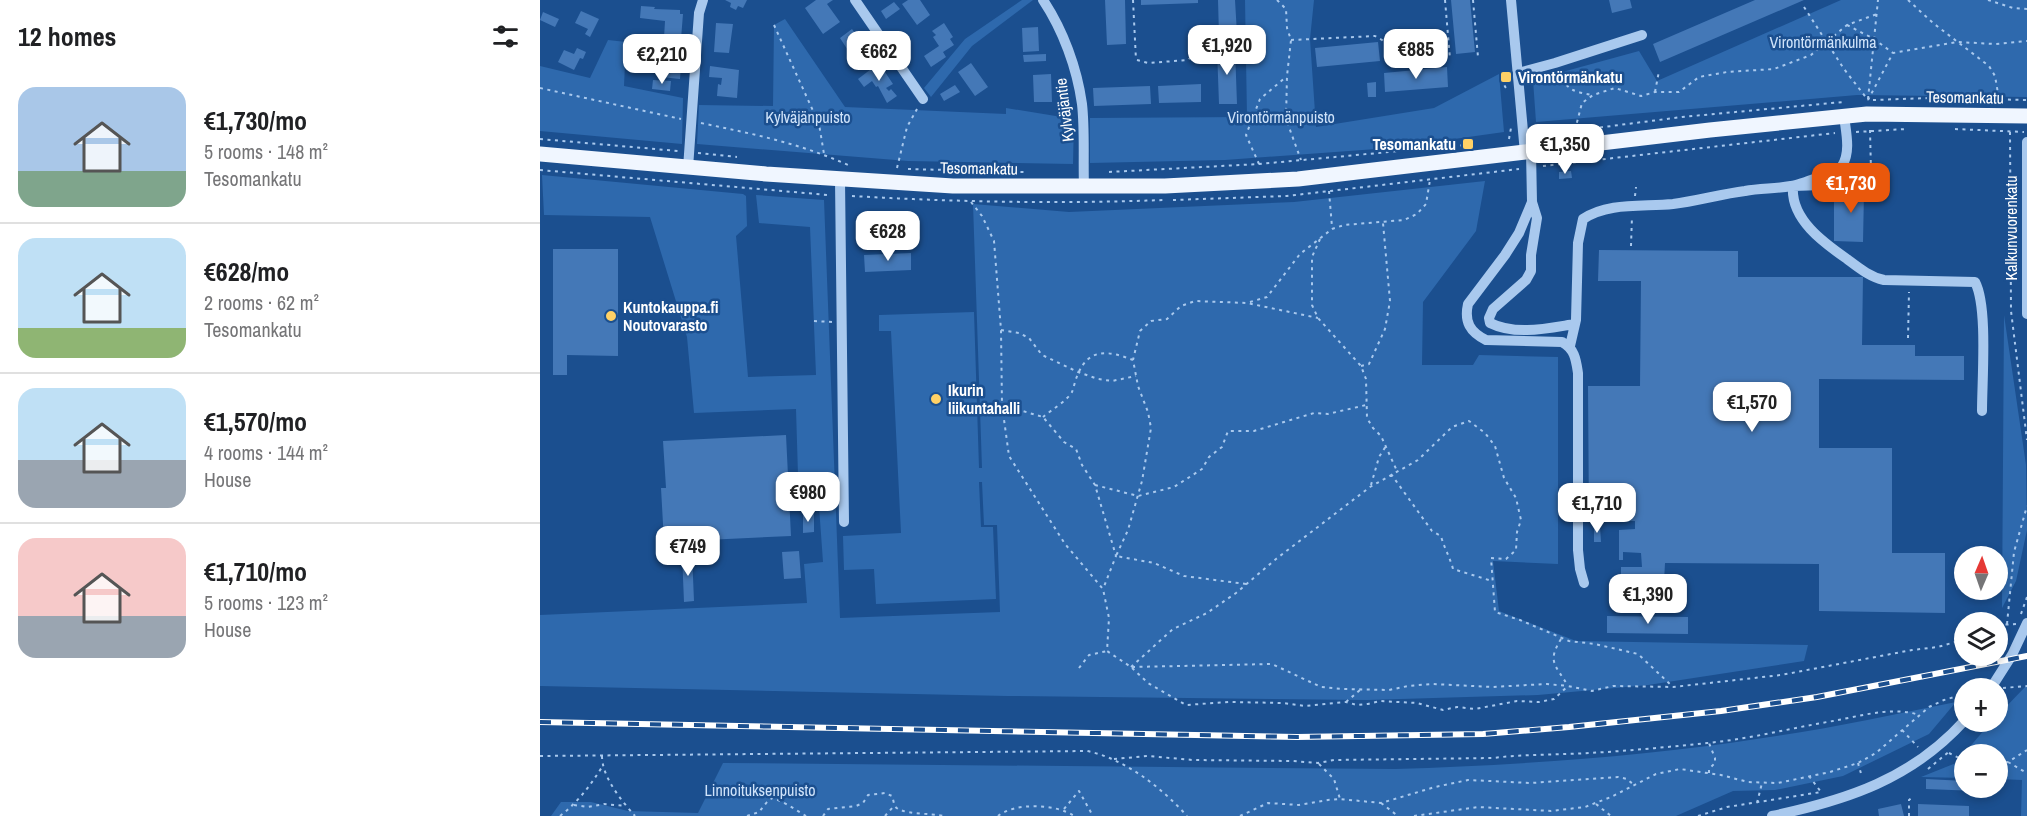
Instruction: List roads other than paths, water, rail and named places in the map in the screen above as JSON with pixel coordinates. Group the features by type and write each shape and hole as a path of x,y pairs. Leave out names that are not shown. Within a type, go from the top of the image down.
{"main road":[{"name":"Tesomankatu","path":"540,154 840,180 953,186 1165,186 1298,178 1528,153 1845,109 1867,114 2027,116"}],"street":[{"path":"688,168 699,14 703,0"},
{"path":"855,0 923,99"},
{"name":"Kylväjäntie","path":"1043,0 1064,41 1074,68 1082,104 1084,187"},
{"path":"1511,0 1532,202 1536,218 1531,255 1532,271 1526,280 1493,309 1489,318 1490,323 1498,327 1519,330 1575,324"},
{"path":"1518,73 1642,35"},
{"path":"1570,346 1575,324 1580,229 1583,219 1594,212 1674,203 1747,190 1793,186 1819,176 1833,174 1842,166 1847,149 1845,109"},
{"path":"2027,116 2027,126"},
{"name":"Kalkunvuorenkatu","path":"2027,142 2027,314"},
{"path":"840,180 844,522"},
{"path":"1793,186 1792,197 1801,217 1823,242 1873,278 1975,282 1980,293 1982,311 1982,411"},
{"path":"1532,202 1519,233 1468,304 1466,314 1468,327 1476,335 1486,340 1562,342 1570,346 1576,358 1578,373 1578,550 1584,583"},
{"path":"1997,678 2012,655 2027,623"},
{"path":"1772,816 1843,799 1879,784 1926,756 1954,730"}],"railway":[{"path":"540,722 1297,737 1483,734 1721,711 1817,697 2027,656"}],"place":[{"name":"Virontörmänkatu","path":"1506,77"},
{"name":"Tesomankatu","path":"1468,144"},
{"name":"Kuntokauppa.fi Noutovarasto","path":"611,316"},
{"name":"Ikurin liikuntahalli","path":"936,399"}],"park label":[{"name":"Virontörmänkulma","path":"1823,42"},
{"name":"Kylväjänpuisto","path":"808,117"},
{"name":"Virontörmänpuisto","path":"1281,117"},
{"name":"Linnoituksenpuisto","path":"760,790"}]}
